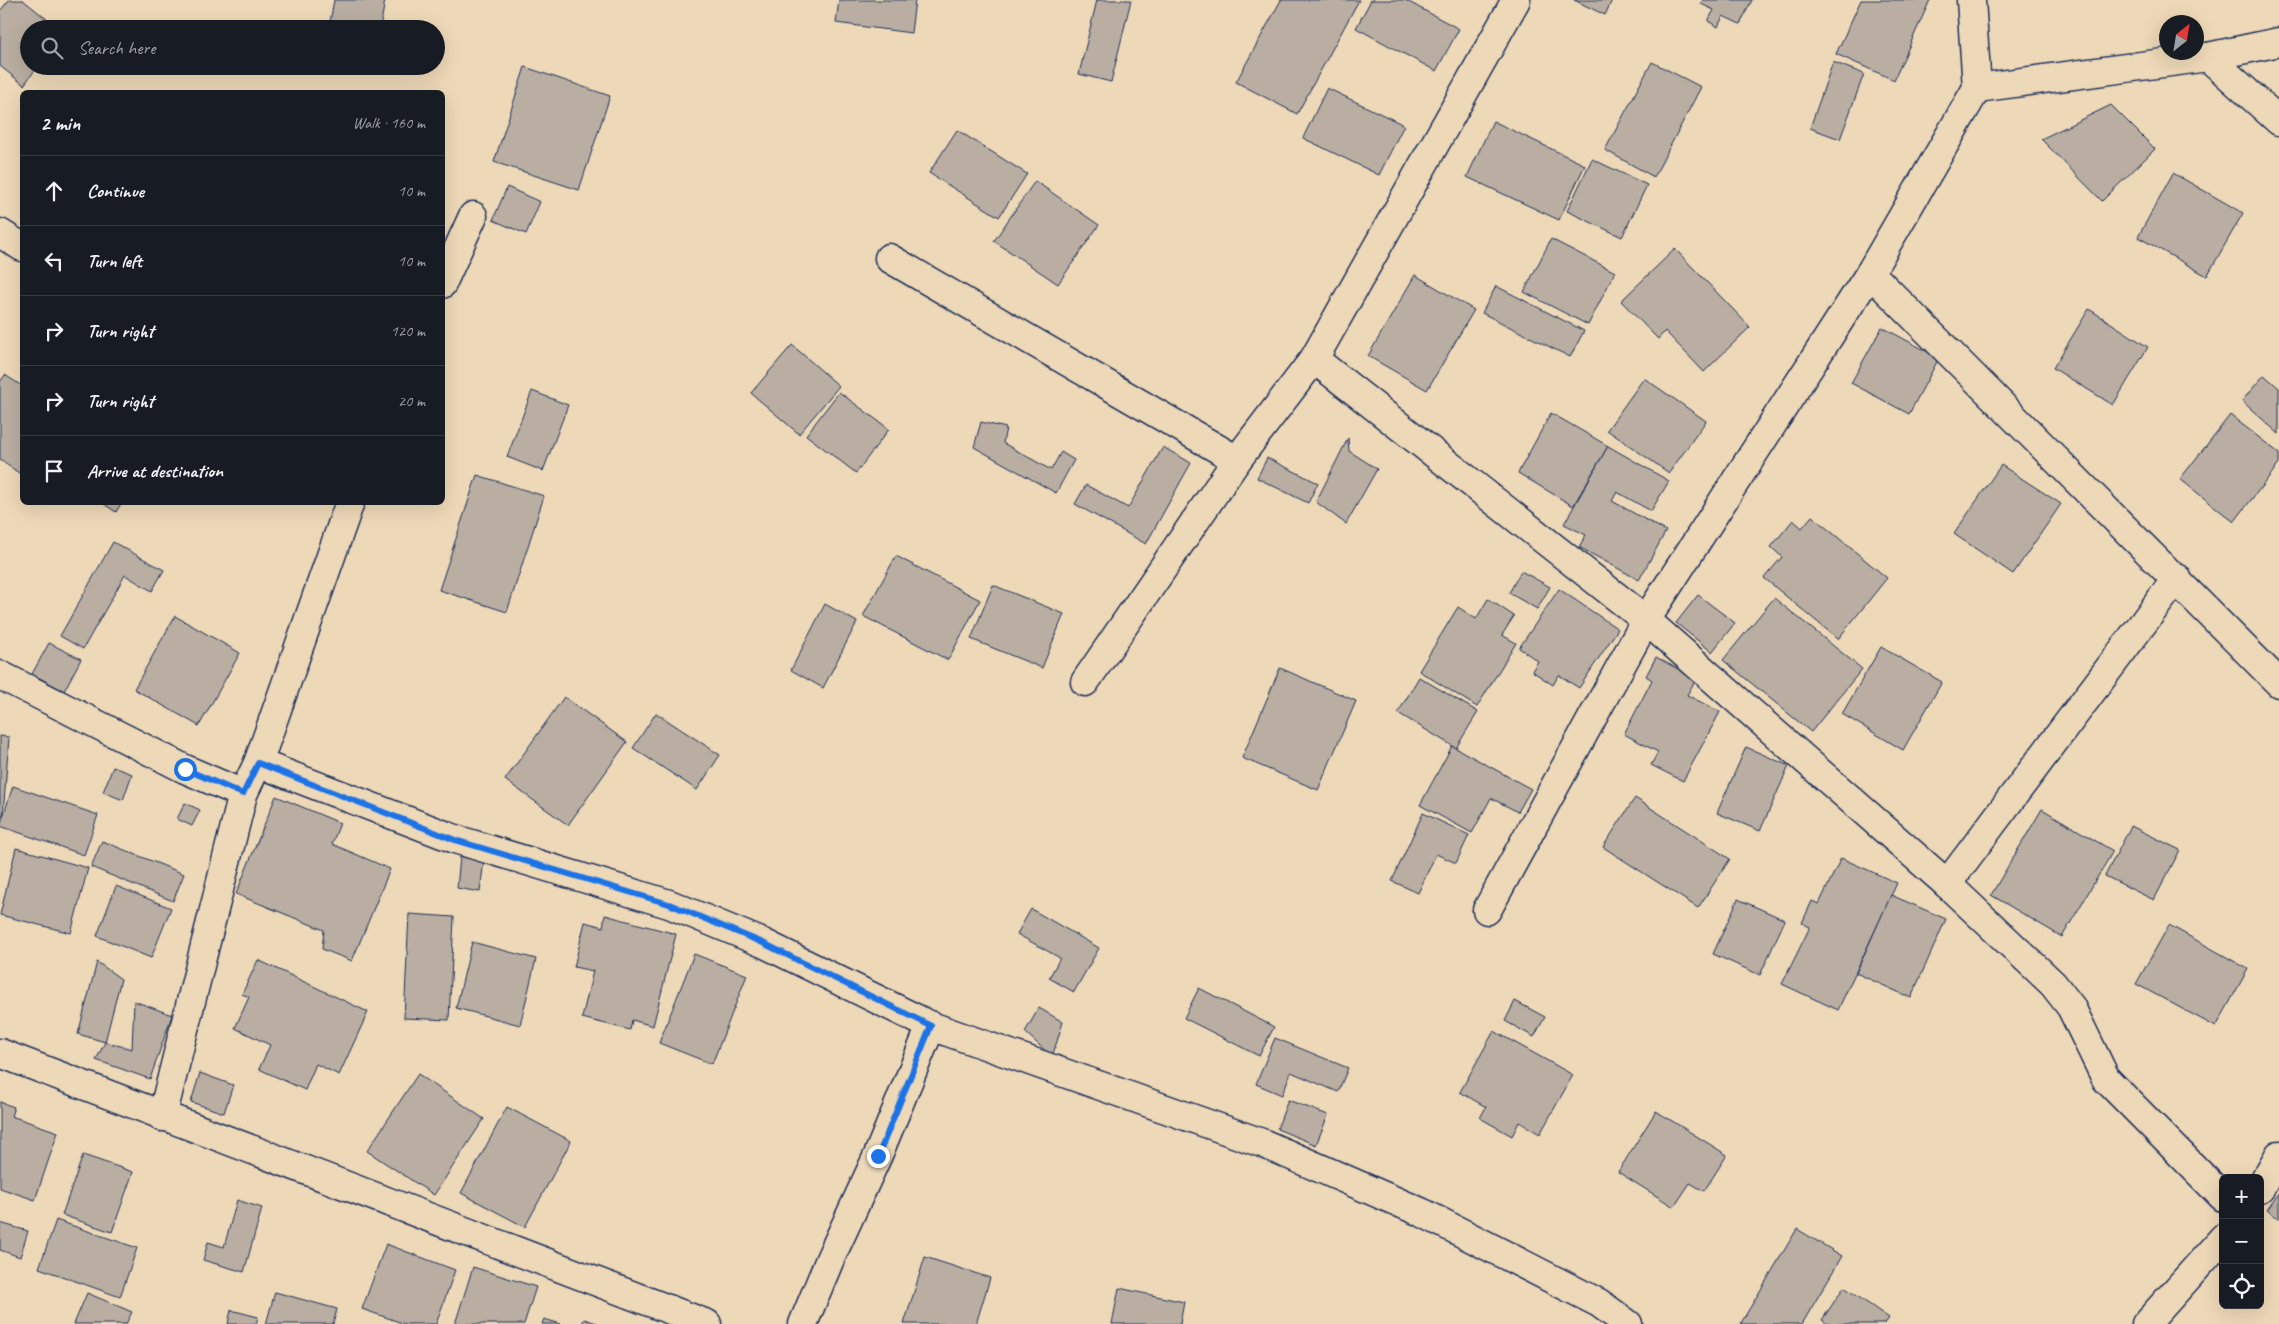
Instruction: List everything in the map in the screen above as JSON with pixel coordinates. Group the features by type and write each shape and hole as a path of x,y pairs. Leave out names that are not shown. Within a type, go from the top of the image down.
{"street":[{"path":"1488,910 1646,620 1870,273 1978,88 1971,0"},
{"path":"1085,682 1236,460 1314,359 1511,1"},
{"path":"1978,88 2208,57 2279,42"},
{"path":"2208,57 2279,121"},
{"path":"445,277 473,216"},
{"path":"0,233 20,246"},
{"path":"889,258 1236,460"},
{"path":"1870,273 2177,578 2279,683"},
{"path":"1314,359 1646,620 1947,884 2053,984 2071,1007 2106,1079 2219,1193"},
{"path":"162,1117 243,794 258,763 349,505"},
{"path":"1947,884 2177,578"},
{"path":"0,675 185,769 243,794"},
{"path":"258,763 455,840 669,904 763,943 931,1026 1262,1143 1423,1213 1599,1303 1628,1324"},
{"path":"804,1324 830,1260 878,1156 931,1026"},
{"path":"0,1053 162,1117 707,1324"},
{"path":"2264,1182 2279,1155"},
{"path":"2146,1324 2219,1242"}],"building":[{"path":"9,0 23,0 48,20 20,20 20,75 31,75 24,85 0,66 0,11"},
{"path":"334,0 385,0 382,20 330,20"},
{"path":"839,0 915,0 911,33 836,23"},
{"path":"1097,0 1131,0 1111,82 1079,74"},
{"path":"1281,0 1359,0 1297,114 1236,82"},
{"path":"1371,0 1405,0 1459,29 1436,71 1356,28"},
{"path":"1574,0 1612,0 1605,15"},
{"path":"1703,0 1752,0 1740,24 1723,16 1718,27 1708,21 1714,10 1701,4"},
{"path":"1861,0 1930,0 1894,80 1836,54"},
{"path":"1652,62 1701,87 1654,177 1605,150"},
{"path":"1833,62 1864,74 1840,139 1810,128"},
{"path":"525,67 610,96 579,190 494,162"},
{"path":"1327,88 1404,125 1379,175 1303,138"},
{"path":"2111,105 2155,149 2102,201 2041,139"},
{"path":"1493,121 1585,165 1559,220 1467,177"},
{"path":"957,130 1027,174 999,217 929,173"},
{"path":"1592,159 1647,185 1622,237 1567,211"},
{"path":"2173,173 2243,213 2207,276 2138,237"},
{"path":"1035,181 1099,225 1058,284 994,241"},
{"path":"507,187 540,202 526,234 493,220"},
{"path":"1551,239 1615,272 1588,325 1524,292"},
{"path":"1675,249 1750,327 1704,372 1665,331 1658,339 1621,301"},
{"path":"1415,275 1474,310 1427,390 1368,356"},
{"path":"1496,286 1584,331 1570,357 1482,313"},
{"path":"2089,309 2148,347 2113,405 2053,368"},
{"path":"1882,327 1939,358 1909,414 1851,383"},
{"path":"792,345 839,386 799,434 751,393"},
{"path":"5,375 20,385 20,474 0,460 0,382"},
{"path":"2264,375 2279,388 2279,434 2242,401"},
{"path":"1644,378 1706,421 1669,473 1607,430"},
{"path":"532,391 568,405 543,471 507,457"},
{"path":"839,392 889,429 856,473 806,435"},
{"path":"1551,413 1608,446 1573,506 1518,473"},
{"path":"2230,415 2279,453 2279,464 2234,522 2180,479"},
{"path":"981,422 1006,428 1003,443 1051,470 1061,452 1074,460 1056,493 974,447"},
{"path":"1348,438 1349,451 1377,469 1346,524 1316,502"},
{"path":"1608,446 1669,481 1651,511 1617,492 1612,501 1666,531 1639,580 1579,547 1586,535 1564,524"},
{"path":"1163,447 1191,463 1146,544 1075,504 1086,485 1128,508"},
{"path":"1267,458 1318,483 1308,503 1257,478"},
{"path":"2001,465 2061,504 2013,574 1954,534"},
{"path":"477,475 544,496 507,612 439,590"},
{"path":"106,505 120,505 116,512"},
{"path":"1812,516 1887,578 1838,639 1764,578 1782,557 1771,547 1793,520 1802,528"},
{"path":"113,542 164,570 152,591 125,575 83,649 60,636"},
{"path":"896,556 980,600 948,660 863,616"},
{"path":"1521,571 1550,587 1537,609 1509,593"},
{"path":"993,585 1064,614 1042,668 971,639"},
{"path":"1559,589 1618,629 1579,688 1559,675 1553,685 1532,671 1538,661 1519,648"},
{"path":"1698,595 1735,623 1712,652 1676,623"},
{"path":"1774,598 1862,669 1811,732 1723,660"},
{"path":"1488,599 1514,616 1502,635 1516,643 1477,707 1419,671 1458,607 1476,619"},
{"path":"825,604 857,622 823,688 791,670"},
{"path":"175,616 240,653 199,726 134,689"},
{"path":"49,643 81,659 64,691 32,674"},
{"path":"1881,647 1942,682 1903,750 1842,714"},
{"path":"1656,657 1696,679 1687,695 1720,712 1683,781 1651,765 1658,752 1624,734 1652,680 1646,676"},
{"path":"1280,668 1356,701 1318,790 1242,758"},
{"path":"1419,677 1478,712 1456,748 1398,713"},
{"path":"564,697 627,742 568,825 505,780"},
{"path":"656,713 720,755 697,790 633,748"},
{"path":"0,736 9,737 3,816 0,816"},
{"path":"1452,746 1531,789 1518,812 1491,798 1472,833 1420,805"},
{"path":"1746,747 1789,766 1760,831 1717,813"},
{"path":"113,767 132,774 123,800 103,792"},
{"path":"13,786 98,815 84,855 0,826"},
{"path":"276,796 340,823 332,844 390,869 352,961 322,949 324,930 236,894"},
{"path":"1635,798 1730,859 1698,908 1603,847"},
{"path":"185,803 200,810 192,826 177,819"},
{"path":"2042,809 2113,851 2062,937 1991,895"},
{"path":"1423,813 1469,835 1456,863 1436,854 1418,893 1392,881"},
{"path":"2131,826 2180,850 2154,900 2105,876"},
{"path":"102,841 184,874 173,901 91,867"},
{"path":"16,848 88,868 71,933 0,915"},
{"path":"460,857 484,860 480,892 457,888"},
{"path":"1841,858 1897,883 1838,1010 1782,984 1810,927 1802,923 1812,901 1819,904"},
{"path":"116,886 171,908 151,958 97,936"},
{"path":"1891,895 1946,919 1911,998 1856,973"},
{"path":"1738,899 1785,920 1760,975 1713,954"},
{"path":"1031,909 1099,948 1074,992 1049,978 1060,958 1017,934"},
{"path":"409,914 454,917 449,1020 404,1018"},
{"path":"605,915 676,934 653,1026 632,1020 630,1030 582,1018 593,971 574,967 585,922 603,927"},
{"path":"2169,925 2248,969 2216,1027 2136,984"},
{"path":"472,942 536,959 520,1025 456,1008"},
{"path":"694,954 747,975 712,1064 659,1043"},
{"path":"258,960 368,1012 339,1075 316,1064 305,1090 259,1069 270,1045 235,1028 249,997 242,994"},
{"path":"97,962 121,979 105,1042 78,1034"},
{"path":"1199,988 1274,1027 1259,1056 1184,1018"},
{"path":"134,1001 172,1015 150,1079 96,1060 105,1042 132,1049"},
{"path":"1515,1001 1545,1017 1534,1037 1505,1021"},
{"path":"1039,1008 1063,1022 1052,1057 1025,1032"},
{"path":"1494,1031 1573,1075 1540,1134 1519,1122 1512,1136 1480,1118 1486,1107 1460,1092"},
{"path":"1275,1038 1348,1068 1338,1092 1291,1072 1282,1095 1256,1084"},
{"path":"200,1073 233,1085 224,1113 191,1102"},
{"path":"418,1074 484,1119 434,1195 367,1151"},
{"path":"1288,1100 1328,1115 1316,1145 1277,1129"},
{"path":"0,1102 14,1107 11,1116 58,1132 35,1200 0,1188"},
{"path":"507,1107 571,1141 525,1227 461,1193"},
{"path":"1656,1111 1727,1155 1704,1191 1690,1183 1674,1207 1618,1172"},
{"path":"83,1155 133,1172 112,1232 62,1215"},
{"path":"2279,1193 2279,1219 2267,1210"},
{"path":"237,1200 262,1208 244,1272 203,1260 208,1242 224,1247"},
{"path":"56,1220 137,1248 120,1297 39,1268"},
{"path":"0,1223 28,1231 20,1257 0,1250"},
{"path":"1797,1229 1842,1256 1802,1324 1741,1323"},
{"path":"386,1244 455,1270 436,1324 405,1324 362,1309"},
{"path":"925,1257 990,1278 976,1324 904,1324"},
{"path":"473,1267 536,1287 524,1324 455,1324"},
{"path":"1844,1287 1889,1318 1885,1324 1827,1324 1822,1320"},
{"path":"1119,1288 1184,1302 1180,1324 1112,1324"},
{"path":"275,1292 337,1309 333,1324 266,1324"},
{"path":"87,1293 132,1312 126,1324 74,1324"},
{"path":"231,1310 258,1317 256,1324 228,1324"},
{"path":"544,1319 561,1324 542,1324"},
{"path":"584,1319 600,1324 582,1324"}],"route":[{"path":"185,769 243,794 258,763 455,840 669,904 763,943 931,1026 878,1156"}]}
